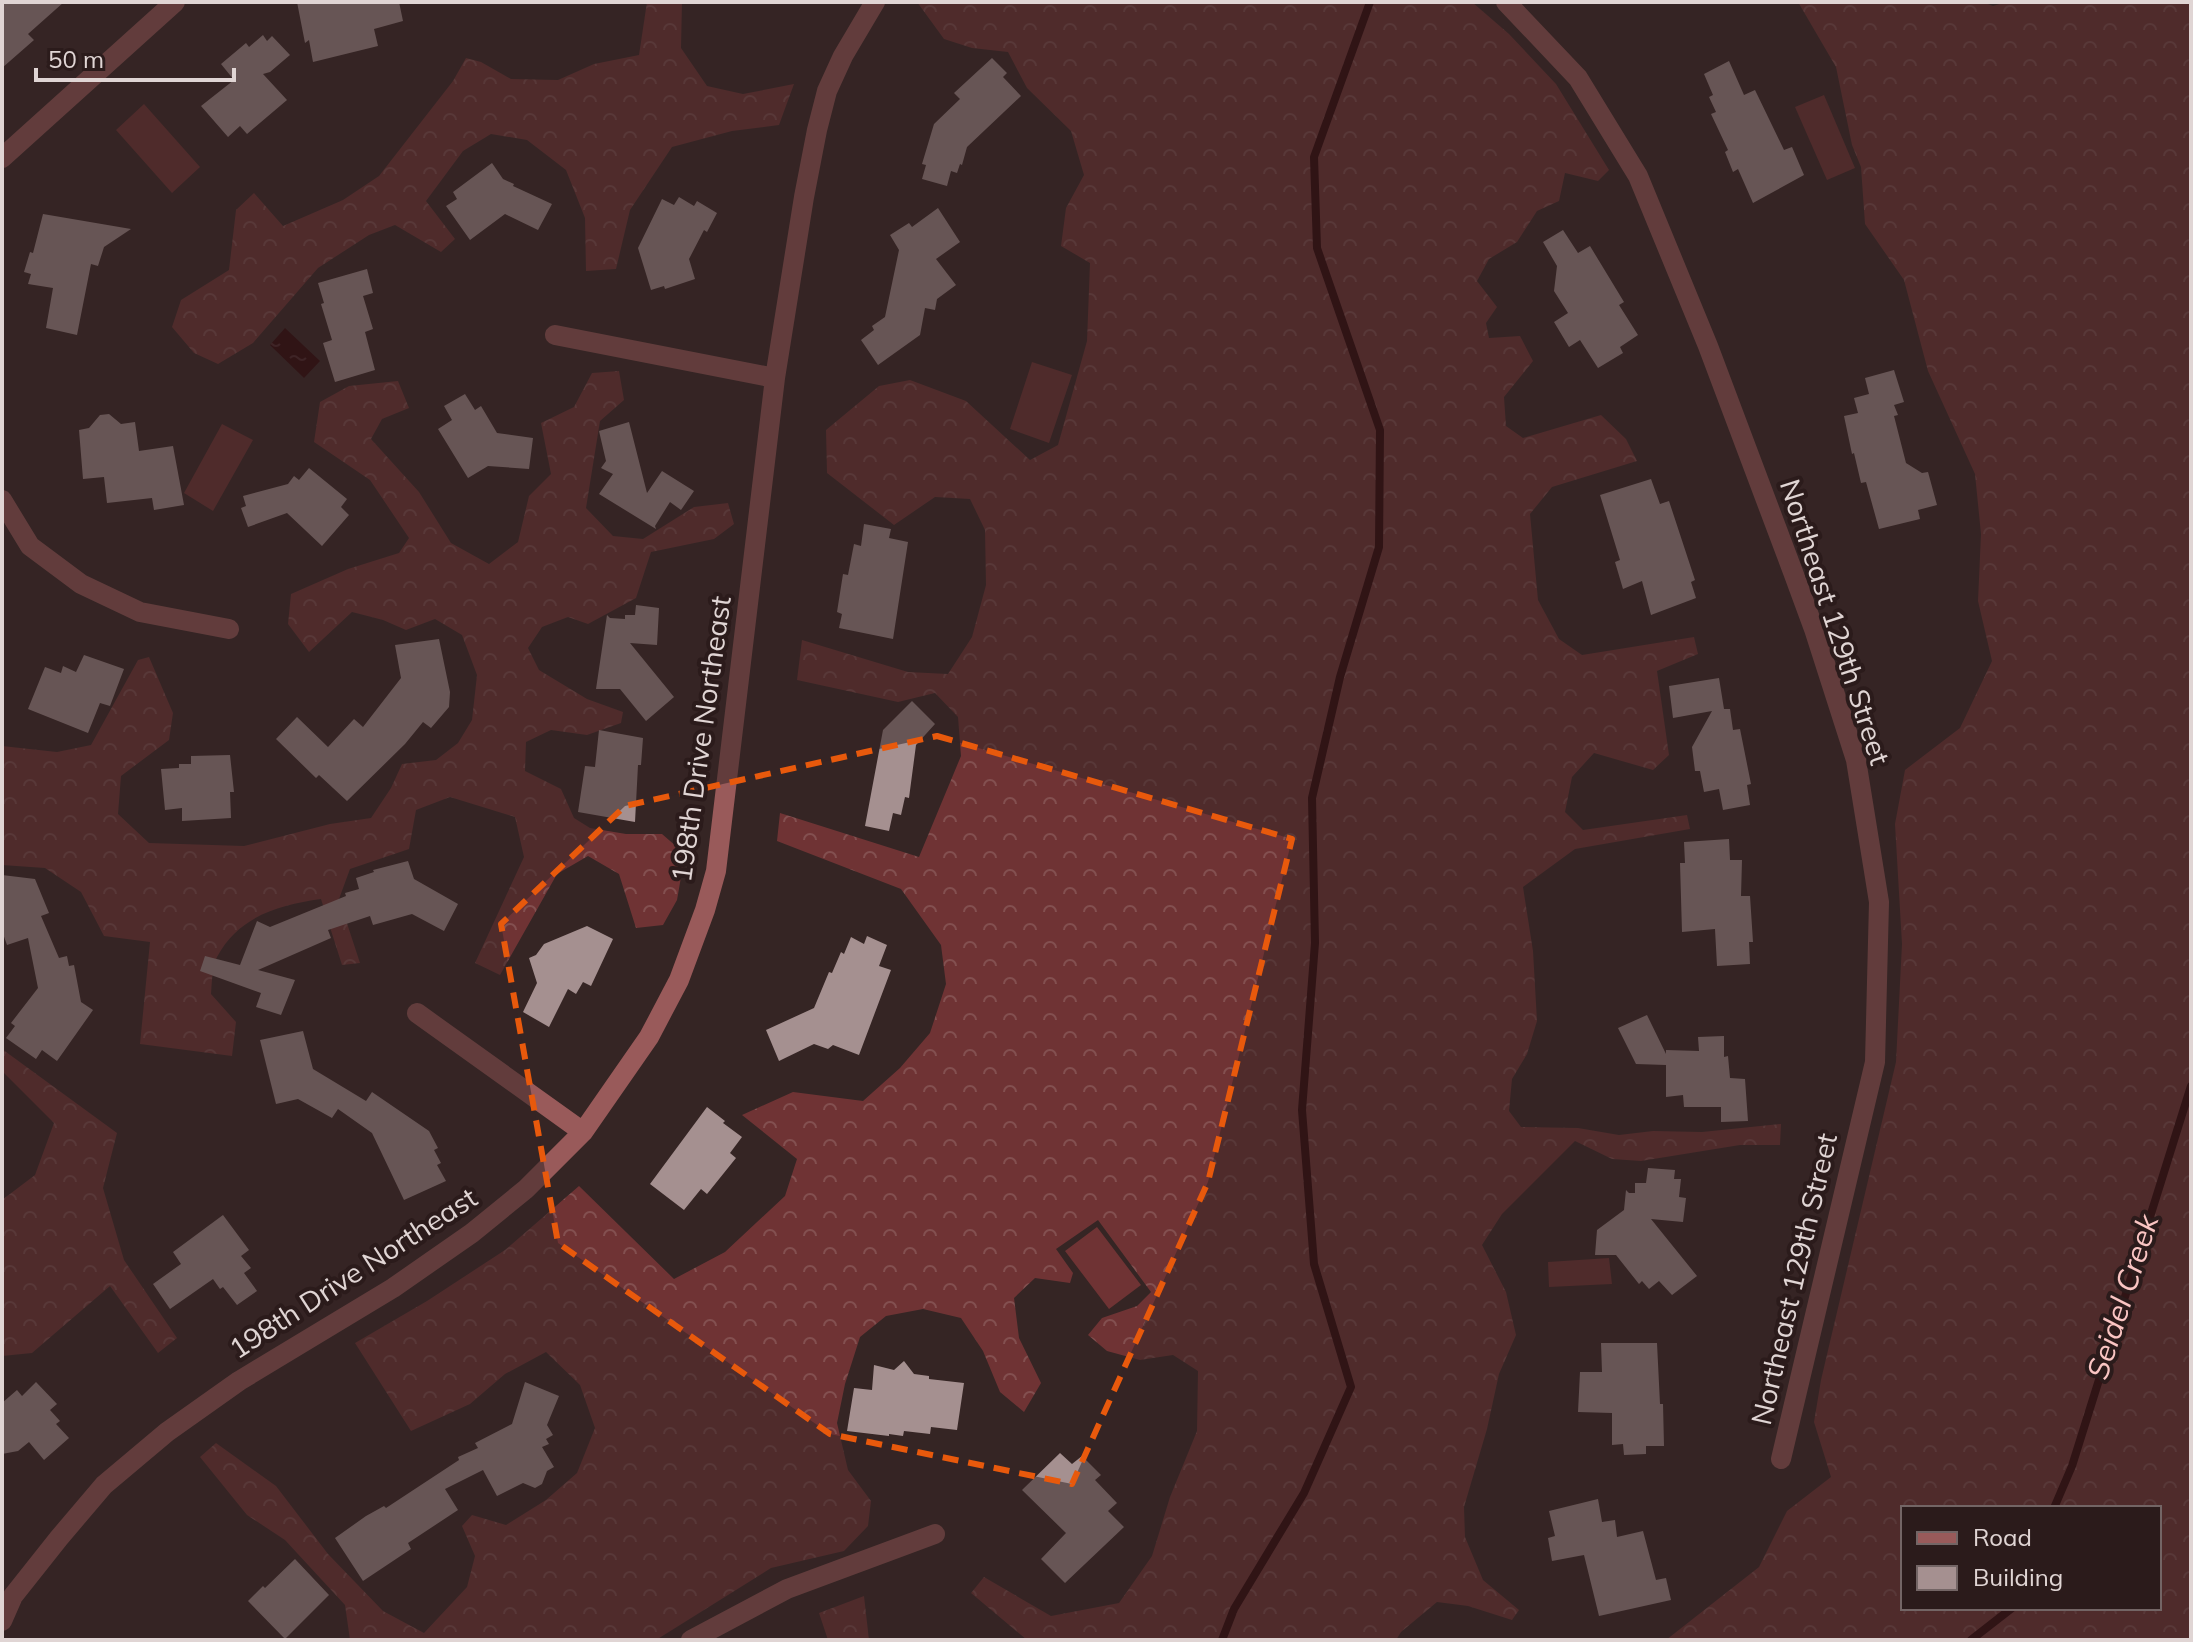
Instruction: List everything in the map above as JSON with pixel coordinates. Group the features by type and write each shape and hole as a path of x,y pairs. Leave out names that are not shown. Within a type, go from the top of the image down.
{"street":[{"path":"2,158 175,2"},
{"name":"198th Drive Northeast","path":"2,1621 8,1592 104,1485 167,1432 239,1381 393,1288 472,1233 526,1189 583,1132 649,1037 679,980 716,871 775,378 804,197 827,91 875,2"},
{"name":"Northeast 129th Street","path":"1506,2 1578,78 1638,176 1708,346 1790,564 1856,760 1879,902 1875,1062 1781,1459"},
{"path":"555,335 775,378"},
{"path":"2,500 30,546 81,584 140,612 229,629"},
{"path":"417,1013 583,1132"},
{"path":"691,1640 787,1589 935,1534"}],"highlighted area":[{"path":"937,736 1292,839 1208,1182 1072,1484 830,1434 558,1243 501,924 625,806"}],"green space":[{"path":"647,2 682,2 681,48 707,86 743,94 794,84 779,125 732,131 672,147 630,210 616,269 586,271 585,218 566,170 527,140 491,134 463,151 426,201 455,239 441,252 395,225 369,235 318,268 253,343 218,364 194,353 172,327 181,300 229,270 236,210 254,193 283,226 343,200 379,176 453,81 466,58 481,62 511,79 558,80 594,64 639,55"},
{"path":"917,2 1472,2 1509,34 1556,84 1609,170 1598,181 1565,173 1559,201 1537,211 1517,242 1489,259 1477,281 1497,307 1486,323 1489,338 1520,336 1533,361 1504,397 1506,426 1523,438 1601,415 1626,439 1637,461 1552,487 1530,514 1538,600 1559,639 1582,655 1694,637 1698,654 1657,671 1669,755 1653,770 1594,753 1572,777 1565,812 1583,830 1687,815 1690,829 1575,849 1523,887 1533,951 1537,1021 1527,1054 1512,1079 1509,1111 1521,1127 1578,1128 1619,1135 1653,1131 1702,1132 1781,1124 1780,1145 1740,1145 1641,1161 1612,1159 1575,1141 1502,1214 1482,1245 1506,1292 1516,1335 1499,1374 1464,1507 1465,1537 1483,1580 1519,1610 1512,1620 1468,1606 1437,1602 1401,1632 1396,1640 1027,1640 971,1593 984,1577 1051,1616 1119,1603 1152,1556 1170,1497 1197,1431 1198,1371 1173,1355 1140,1360 1107,1351 1088,1335 1102,1318 1137,1306 1151,1292 1098,1220 1056,1249 1073,1273 1070,1283 1035,1278 1014,1298 1019,1338 1041,1383 1024,1412 1000,1392 983,1351 961,1318 923,1309 886,1316 860,1337 837,1423 848,1470 871,1501 868,1526 844,1551 771,1568 656,1640 350,1640 345,1605 285,1540 247,1515 200,1457 216,1443 276,1486 328,1554 383,1611 424,1633 467,1587 475,1556 462,1526 472,1515 506,1525 546,1500 577,1473 595,1428 580,1385 546,1352 505,1374 470,1404 411,1431 355,1343 505,1250 579,1186 674,1279 725,1252 785,1196 797,1159 742,1115 793,1092 863,1101 900,1068 930,1033 946,984 941,945 901,889 777,841 780,813 919,857 961,756 958,717 935,693 898,702 797,680 802,640 908,672 948,674 972,637 986,585 985,530 970,499 935,497 894,525 827,473 826,430 879,386 910,380 966,401 1030,460 1058,445 1087,341 1090,263 1061,246 1066,208 1084,175 1071,131 1027,88 1008,52 972,48 944,39"},
{"path":"1798,2 1983,2 1993,6 2006,2 2191,2 2191,1640 1666,1640 1759,1567 1787,1511 1831,1477 1814,1422 1821,1380 1896,1062 1902,944 1895,824 1905,770 1960,728 1992,661 1978,601 1981,534 1975,474 1928,371 1904,280 1865,224 1861,167 1852,145 1836,67"},
{"path":"1824,95 1855,168 1827,180 1795,107"},
{"path":"144,104 200,167 172,193 116,130"},
{"path":"1032,362 1072,375 1049,443 1010,429"},
{"path":"619,371 624,400 600,421 586,508 613,536 643,539 694,507 728,503 734,524 714,539 651,552 636,598 588,624 568,617 542,627 528,648 539,670 587,699 623,712 621,723 587,735 551,730 526,742 525,771 561,789 574,818 590,828 626,834 662,834 685,854 677,900 663,925 636,928 619,874 588,856 557,874 500,975 475,963 524,857 515,817 450,797 416,810 409,849 350,869 339,899 360,963 342,965 321,899 275,909 237,931 215,961 211,994 236,1022 232,1056 140,1044 150,942 104,936 81,892 45,868 2,865 2,746 57,752 91,745 138,660 149,657 173,713 169,740 121,776 118,814 149,843 244,846 330,824 371,818 391,788 402,764 436,760 458,743 472,720 477,675 462,635 435,619 406,630 352,612 309,652 288,624 291,594 348,569 399,553 409,538 370,480 314,442 320,402 349,386 398,381 409,408 382,419 371,439 419,492 451,543 489,564 518,542 529,496 551,474 541,423 574,407 592,373"},
{"path":"222,424 253,440 213,511 184,493"},
{"path":"2,1049 117,1133 103,1188 124,1260 177,1338 158,1353 110,1286 32,1353 2,1356 2,1200 35,1175 54,1123 2,1071"},
{"path":"1097,1227 1141,1285 1109,1309 1065,1251"},
{"path":"1609,1258 1612,1284 1549,1287 1548,1262"},
{"path":"864,1596 869,1640 828,1640 819,1613"}],"water":[{"path":"285,328 320,361 304,378 270,345"}],"building":[{"path":"2,2 64,2 28,34 34,40 2,68"},
{"path":"297,2 399,2 403,21 374,29 378,46 313,62 309,40 305,43"},
{"path":"263,35 267,41 272,36 290,55 263,74 287,100 247,134 240,126 228,137 201,106 234,80 221,64 246,43 249,47"},
{"path":"992,58 1007,73 1003,77 1021,96 967,147 962,165 957,173 951,171 947,186 922,179 926,165 922,164 934,124 960,99 954,93"},
{"path":"1729,61 1744,95 1755,90 1784,150 1792,147 1804,175 1753,203 1738,169 1733,172 1725,152 1728,150 1711,114 1716,112 1704,74"},
{"path":"492,163 503,179 513,186 552,204 538,230 505,214 470,240 446,206 457,199 453,192"},
{"path":"679,197 694,206 697,201 717,213 689,259 695,279 665,289 664,286 651,290 638,248 662,199 674,205"},
{"path":"938,208 960,242 936,259 956,285 937,299 935,310 925,308 920,335 878,365 861,340 874,330 872,326 885,317 899,250 890,235 909,223 912,227"},
{"path":"43,214 131,229 104,247 98,266 91,264 77,335 46,328 53,288 28,284 31,274 24,272 30,252 33,253"},
{"path":"1563,230 1578,253 1590,246 1624,302 1619,305 1638,335 1620,347 1623,353 1598,368 1580,340 1569,347 1554,322 1568,313 1554,291 1557,266 1543,242"},
{"path":"367,269 373,293 363,296 373,329 365,332 375,370 335,382 323,343 332,340 318,283"},
{"path":"1894,370 1904,402 1894,405 1898,415 1894,416 1906,463 1922,473 1928,472 1937,505 1918,510 1920,519 1879,529 1866,482 1861,483 1852,454 1844,416 1858,413 1854,398 1869,394 1865,378"},
{"path":"465,394 475,410 481,406 497,433 533,438 529,469 488,466 468,478 438,429 452,420 444,406"},
{"path":"109,414 121,424 135,422 139,451 173,446 184,505 154,510 152,498 107,503 104,477 83,479 79,430 89,428 100,415"},
{"path":"629,422 647,493 662,471 694,491 681,510 670,502 656,529 599,494 613,474 601,468 606,461 599,431"},
{"path":"309,468 347,499 341,507 349,515 322,546 287,513 248,527 241,508 246,506 243,496 288,484 294,476 299,480"},
{"path":"1651,479 1660,504 1669,501 1695,580 1691,582 1696,598 1651,615 1642,581 1623,589 1615,562 1620,560 1600,495"},
{"path":"864,524 891,529 889,538 908,542 893,639 839,628 842,614 837,612 843,574 848,575 854,544 861,546"},
{"path":"636,605 659,608 657,645 630,643 674,697 646,721 620,689 596,689 607,615 625,619 625,615 635,615"},
{"path":"439,639 450,692 449,707 431,728 423,722 347,801 319,775 316,778 276,739 297,717 328,747 354,719 363,727 401,678 395,645"},
{"path":"84,655 124,669 110,706 100,703 88,733 28,709 45,667 61,673 63,666 76,672"},
{"path":"1719,678 1724,709 1730,709 1733,730 1740,729 1751,784 1747,785 1750,805 1723,810 1719,789 1704,792 1700,771 1695,771 1692,747 1712,711 1673,718 1669,686"},
{"path":"912,701 935,724 916,745 909,798 905,797 901,815 893,813 889,831 865,826 883,730"},
{"path":"599,730 643,738 641,765 638,765 635,822 578,812 585,766 595,767"},
{"path":"230,755 234,792 230,792 231,818 182,821 182,808 165,810 161,769 191,764 191,756"},
{"path":"1729,839 1730,860 1742,860 1741,896 1750,896 1753,942 1749,942 1750,964 1717,966 1715,929 1682,932 1680,863 1685,863 1684,842"},
{"path":"408,861 414,879 458,904 444,931 412,914 373,925 370,916 328,930 331,938 258,970 295,980 281,1015 256,1007 261,993 200,971 205,956 240,965 257,921 270,927 359,889 356,878"},
{"path":"2,875 35,879 49,913 41,916 59,958 67,956 69,966 74,965 81,1002 93,1010 57,1061 42,1050 36,1059 6,1038 15,1026 11,1023 38,988 28,938 7,945 2,931"},
{"path":"587,926 613,939 591,986 583,982 576,994 568,989 549,1027 523,1012 537,983 529,958 536,955 544,944"},
{"path":"867,936 887,945 879,966 891,970 859,1055 833,1045 828,1049 814,1044 779,1061 766,1030 814,1008 829,972 832,973 841,952 844,954 851,937 864,944"},
{"path":"1647,1015 1666,1054 1666,1050 1699,1051 1698,1037 1724,1036 1724,1057 1728,1056 1730,1078 1745,1079 1748,1121 1721,1122 1721,1107 1684,1107 1683,1095 1666,1097 1666,1065 1636,1064 1618,1028"},
{"path":"303,1031 313,1069 366,1101 372,1092 429,1131 438,1148 434,1150 441,1163 437,1165 446,1181 404,1200 372,1133 338,1109 332,1118 298,1099 276,1104 260,1040"},
{"path":"707,1107 742,1137 730,1153 736,1158 707,1194 701,1189 684,1210 650,1184"},
{"path":"1648,1168 1675,1170 1674,1179 1681,1179 1679,1197 1686,1198 1683,1222 1651,1219 1697,1276 1672,1295 1659,1281 1649,1289 1642,1281 1639,1284 1616,1255 1595,1255 1597,1230 1624,1210 1626,1190 1635,1193 1635,1183 1646,1183"},
{"path":"223,1215 249,1250 241,1256 251,1268 244,1273 257,1291 237,1305 213,1279 170,1309 153,1284 181,1264 173,1252"},
{"path":"1601,1343 1657,1343 1664,1446 1646,1446 1646,1454 1624,1455 1623,1444 1612,1445 1612,1413 1578,1412 1580,1372 1602,1372"},
{"path":"904,1361 914,1374 964,1383 957,1430 931,1427 930,1434 904,1431 903,1436 847,1431 854,1388 872,1390 874,1365 894,1370"},
{"path":"36,1382 57,1404 50,1410 60,1421 56,1424 69,1438 44,1460 29,1442 18,1451 2,1454 2,1403 17,1390 22,1396"},
{"path":"525,1382 559,1396 547,1425 553,1435 546,1439 549,1444 542,1447 554,1467 547,1471 542,1484 535,1488 523,1483 497,1496 483,1470 445,1489 458,1510 408,1543 411,1549 363,1581 335,1538 459,1460 458,1457 478,1448 475,1443 512,1424"},
{"path":"1060,1453 1072,1464 1082,1456 1101,1475 1095,1480 1117,1503 1108,1511 1124,1527 1065,1583 1041,1559 1066,1533 1022,1490"},
{"path":"1598,1499 1602,1522 1615,1520 1617,1537 1643,1531 1656,1580 1666,1578 1671,1600 1599,1616 1584,1555 1552,1561 1548,1538 1555,1536 1549,1511"},
{"path":"295,1559 329,1595 285,1639 248,1601"}],"waterway":[{"path":"1222,1640 1234,1609 1304,1493 1351,1387 1314,1264 1302,1110 1315,943 1312,798 1340,677 1379,547 1380,430 1317,248 1314,157 1370,2"},
{"name":"Seidel Creek","path":"2055,1506 2072,1466 2191,1086"},
{"name":"Seidel Creek","path":"1971,1640 2009,1610"}]}
